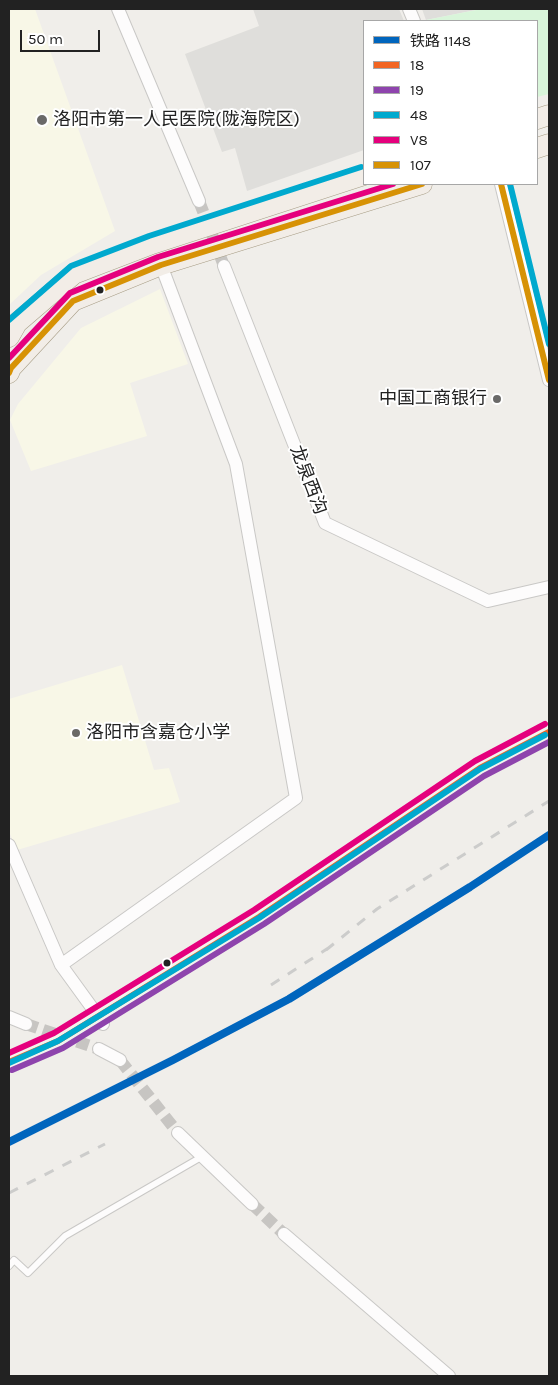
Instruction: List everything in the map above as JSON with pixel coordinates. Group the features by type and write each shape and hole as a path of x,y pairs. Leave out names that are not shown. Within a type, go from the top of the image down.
{"main road":[{"path":"9,337 17,323 74,274 152,244 363,175"},
{"path":"9,373 11,368 73,301 161,265 419,185"},
{"path":"9,1072 62,1049 101,1020 259,917 480,768 549,732"},
{"path":"9,1062 101,1020 264,925 485,776 549,742"}],"street":[{"path":"118,9 199,201"},
{"path":"501,185 549,380"},
{"path":"60,965 296,798 236,464 161,265"},
{"name":"龙泉西沟","path":"224,266 325,523 488,601 549,587"},
{"path":"9,845 60,965 101,1020"},
{"path":"9,1017 26,1024"},
{"path":"98,1049 120,1060"},
{"path":"178,1133 252,1204"},
{"path":"284,1234 449,1376"}],"lane":[{"path":"9,1266 14,1260 28,1274 65,1236 202,1156"}],"shaded area":[{"name":"洛阳市第一人民医院(陇海院区)","path":"9,9 35,9 115,231 41,275 9,305"},
{"path":"253,9 399,9 404,20 363,20 363,150 247,191 235,148 222,152 185,54 259,26"},
{"path":"422,9 481,9 426,20"},
{"path":"160,289 188,364 130,383 147,436 31,471 10,420 18,404 81,328"},
{"name":"洛阳市含嘉仓小学","path":"122,665 154,770 169,768 180,802 17,850 9,832 9,699"}],"green space":[{"path":"481,9 549,9 549,94 538,97 538,20 426,20"}],"tunnel":[{"path":"199,201 224,266"},
{"path":"26,1024 99,1049"},
{"path":"120,1060 178,1133"},
{"path":"252,1204 284,1234"}],"railway":[{"path":"326,950 377,909 549,801"},
{"path":"271,985 330,947"},
{"path":"9,1193 105,1144"}],"rail line":[{"name":"1148","path":"9,1142 173,1060 289,999 470,887 549,835"}],"transit line":[{"name":"48","path":"9,320 71,266 149,236 361,167"},
{"name":"V8","path":"9,358 70,293 158,257 390,185"},
{"name":"107","path":"9,373 11,368 73,301 161,265 419,185"},
{"name":"107","path":"501,185 549,380"},
{"name":"48","path":"510,185 549,344"},
{"name":"V8","path":"9,1053 54,1033 254,910 475,761 545,724"},
{"name":"18","path":"9,1062 58,1041 259,917 480,768 549,732"},
{"name":"48","path":"9,1063 58,1041 259,918 480,769 545,735"},
{"name":"19","path":"12,1070 63,1048 264,924 484,776 549,742"}],"place":[{"name":"洛阳市第一人民医院(陇海院区)","path":"42,120"},
{"name":"中国工商银行","path":"497,399"},
{"name":"洛阳市含嘉仓小学","path":"76,733"}]}
